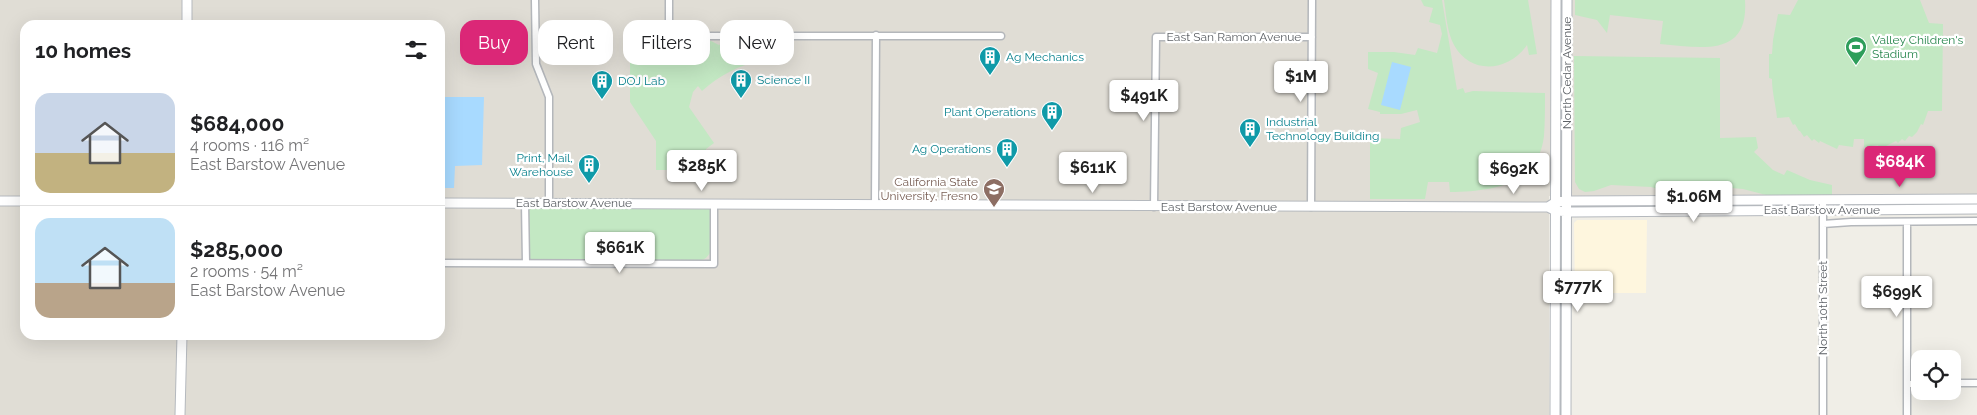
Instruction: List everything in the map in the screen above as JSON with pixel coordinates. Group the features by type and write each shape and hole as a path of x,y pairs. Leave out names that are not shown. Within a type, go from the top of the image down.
{"main road":[{"path":"186,20 187,0"},
{"name":"North Cedar Avenue","path":"1556,0 1553,207 1556,415"},
{"name":"North Cedar Avenue","path":"1566,415 1567,0"},
{"name":"East Barstow Avenue","path":"445,203 1553,207 1566,212 1977,199"},
{"path":"0,201 20,201"},
{"name":"East Barstow Avenue","path":"1553,207 1566,201 1977,209"},
{"path":"180,415 182,340"}],"street":[{"path":"534,0 535,63 549,97 549,203"},
{"path":"669,0 669,36 1001,36"},
{"path":"1310,207 1312,0"},
{"path":"875,204 876,35"},
{"name":"East San Ramon Avenue","path":"1154,207 1156,37 1312,37"},
{"path":"525,203 526,263"},
{"path":"445,263 714,264 714,204"},
{"name":"North 10th Street","path":"1823,205 1823,415"},
{"path":"1823,224 1977,221"},
{"path":"1907,222 1908,415"},
{"path":"1961,384 1977,383"}],"shaded area":[{"name":"California State University, Fresno","path":"0,0 1977,0 1977,194 1549,196 1549,415 0,415"},
{"path":"1577,220 1647,220 1646,293 1575,293 1574,223"}],"green space":[{"path":"1421,0 1442,0 1457,90 1463,88 1465,93 1473,91 1545,93 1544,136 1540,153 1532,166 1522,176 1509,183 1495,187 1450,192 1449,182 1428,182 1425,199 1370,199 1370,138 1400,139 1401,128 1420,122 1417,110 1401,114 1380,114 1380,112 1368,109 1378,73 1368,69 1368,52 1394,52 1415,55 1418,48 1437,53 1442,34 1440,25 1429,22 1433,8 1424,6"},
{"path":"1444,0 1528,0 1537,54 1529,55 1527,45 1519,54 1500,65 1480,65 1470,62 1461,55 1454,45 1447,23"},
{"path":"1575,0 1745,0 1744,19 1739,32 1730,41 1719,45 1691,47 1660,44 1663,21 1610,15 1607,33 1597,20 1575,15"},
{"name":"Valley Children's Stadium","path":"1798,0 1920,0 1929,23 1943,24 1942,111 1928,111 1923,125 1921,124 1912,137 1909,136 1905,141 1902,139 1898,143 1896,141 1880,149 1878,145 1864,147 1864,139 1854,139 1853,147 1839,145 1837,149 1820,141 1819,143 1814,139 1812,141 1807,135 1804,137 1795,124 1793,125 1789,117 1777,118 1772,79 1769,78 1769,54 1772,54 1778,14 1790,15"},
{"path":"710,41 719,45 720,65 747,65 722,76 702,91 698,86 693,92 689,107 714,143 706,149 707,170 656,170 656,141 630,102 630,65 710,65"},
{"path":"1574,56 1720,58 1720,138 1756,137 1758,148 1754,152 1773,170 1784,175 1787,170 1810,180 1832,185 1832,195 1766,195 1743,189 1695,185 1669,192 1651,187 1611,185 1594,191 1585,192 1579,189 1575,182"},
{"path":"528,207 711,208 710,253 700,261 528,260"}],"water":[{"path":"1392,62 1411,67 1400,110 1381,105"},
{"path":"445,97 484,97 482,165 455,166 454,188 445,188"}],"place":[{"name":"Valley Children's Stadium","path":"1856,66"},
{"name":"Ag Mechanics","path":"990,76"},
{"name":"Science II","path":"741,99"},
{"name":"DOJ Lab","path":"602,100"},
{"name":"Plant Operations","path":"1052,131"},
{"name":"Industrial Technology Building","path":"1250,148"},
{"name":"Ag Operations","path":"1007,168"},
{"name":"Print, Mail, Warehouse","path":"589,184"},
{"name":"California State University, Fresno","path":"994,208"}]}
